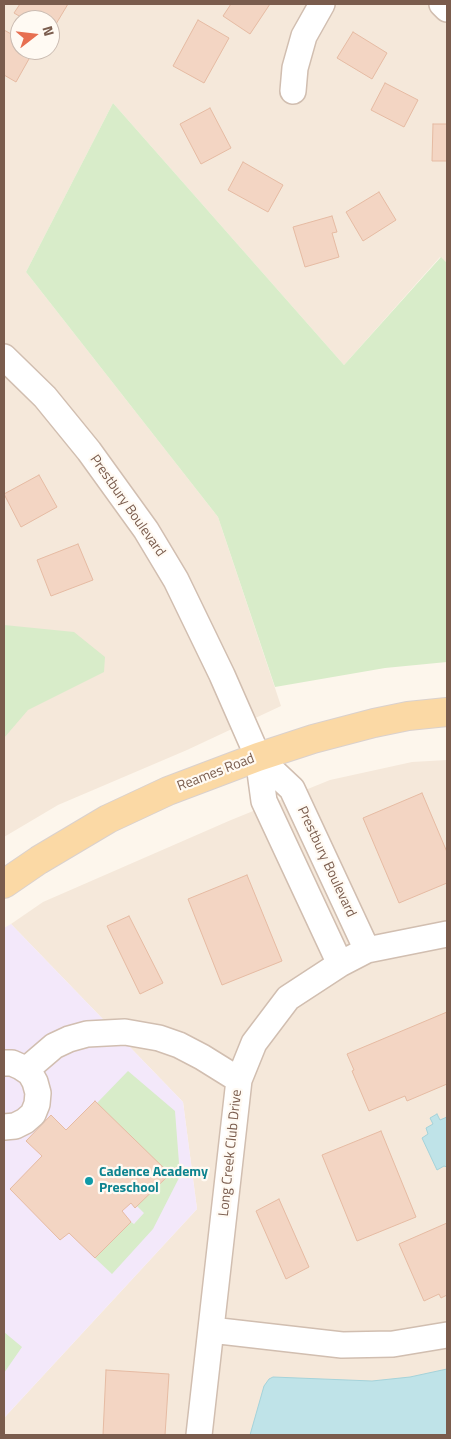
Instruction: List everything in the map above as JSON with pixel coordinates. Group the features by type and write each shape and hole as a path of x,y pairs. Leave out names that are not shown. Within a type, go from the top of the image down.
{"main road":[{"name":"Reames Road","path":"4,884 39,860 108,819 168,792 258,757 374,722 447,712"}],"street":[{"path":"293,91 296,68 304,36 322,4"},
{"path":"442,4 447,9"},
{"name":"Prestbury Boulevard","path":"4,357 45,397 88,451 146,530 184,597 222,675 258,757 264,801 340,964"},
{"name":"Prestbury Boulevard","path":"258,757 292,789 367,950"},
{"name":"Long Creek Club Drive","path":"199,1435 239,1080 254,1043 288,998 340,964 367,950 447,934"},
{"path":"4,1127 16,1126 25,1121 32,1114 37,1104 38,1093 35,1082 15,1067 69,1039 87,1034 125,1032 159,1038 179,1045 202,1057 239,1080"},
{"path":"211,1330 342,1345 393,1344 447,1335"}],"shaded area":[{"path":"4,4 447,4 447,263 440,257 344,365 113,103 26,272 218,517 281,706 187,750 58,805 4,837"},
{"path":"447,760 447,1435 4,1435 4,1418 197,1209 183,1102 11,924 43,902 231,820 330,780 412,762"},
{"path":"11,924 183,1102 197,1209 4,1418 4,928"}],"green space":[{"path":"113,103 344,365 441,257 447,263 447,662 385,668 275,687 218,517 26,272"},
{"path":"4,625 74,632 105,657 104,672 28,710 4,738"},
{"path":"128,1071 175,1111 180,1176 153,1229 112,1274 95,1258 131,1222 134,1224 144,1213 137,1206 97,1103"},
{"path":"4,1332 22,1347 4,1373"}],"water":[{"path":"437,1114 440,1120 447,1117 447,1167 444,1166 437,1170 422,1138 428,1134 426,1128 433,1124 430,1118"},
{"path":"447,1369 447,1435 250,1435 264,1386 273,1377 372,1381 410,1377"}],"building":[{"path":"20,4 68,4 60,17 60,10 16,10"},
{"path":"231,4 270,4 250,34 223,16"},
{"path":"198,20 229,38 204,83 173,66"},
{"path":"4,30 10,33 10,60 28,60 16,82 4,75"},
{"path":"353,32 387,53 372,79 337,58"},
{"path":"385,83 418,100 404,127 371,110"},
{"path":"210,108 231,148 201,164 180,124"},
{"path":"433,124 447,124 447,161 432,161"},
{"path":"243,162 283,185 268,212 228,190"},
{"path":"379,192 396,220 363,241 346,212"},
{"path":"332,216 337,232 332,233 339,257 305,267 293,227"},
{"path":"39,475 57,507 21,527 4,494"},
{"path":"78,544 93,580 51,596 37,560"},
{"path":"422,793 447,852 447,883 399,903 363,818"},
{"path":"247,875 282,961 222,985 188,899"},
{"path":"129,916 163,983 140,994 107,926"},
{"path":"447,1012 447,1084 407,1101 405,1096 369,1111 347,1054"},
{"name":"Cadence Academy Preschool","path":"95,1101 170,1174 135,1208 131,1203 122,1211 131,1222 95,1258 69,1233 60,1240 10,1189 42,1156 26,1141 51,1115 66,1130"},
{"path":"381,1131 416,1217 357,1241 322,1155"},
{"path":"279,1199 309,1267 286,1279 256,1211"},
{"path":"447,1223 447,1295 441,1298 439,1294 424,1301 399,1244"},
{"path":"106,1370 169,1374 165,1435 103,1435"}],"place":[{"name":"Cadence Academy Preschool","path":"89,1181"}]}
